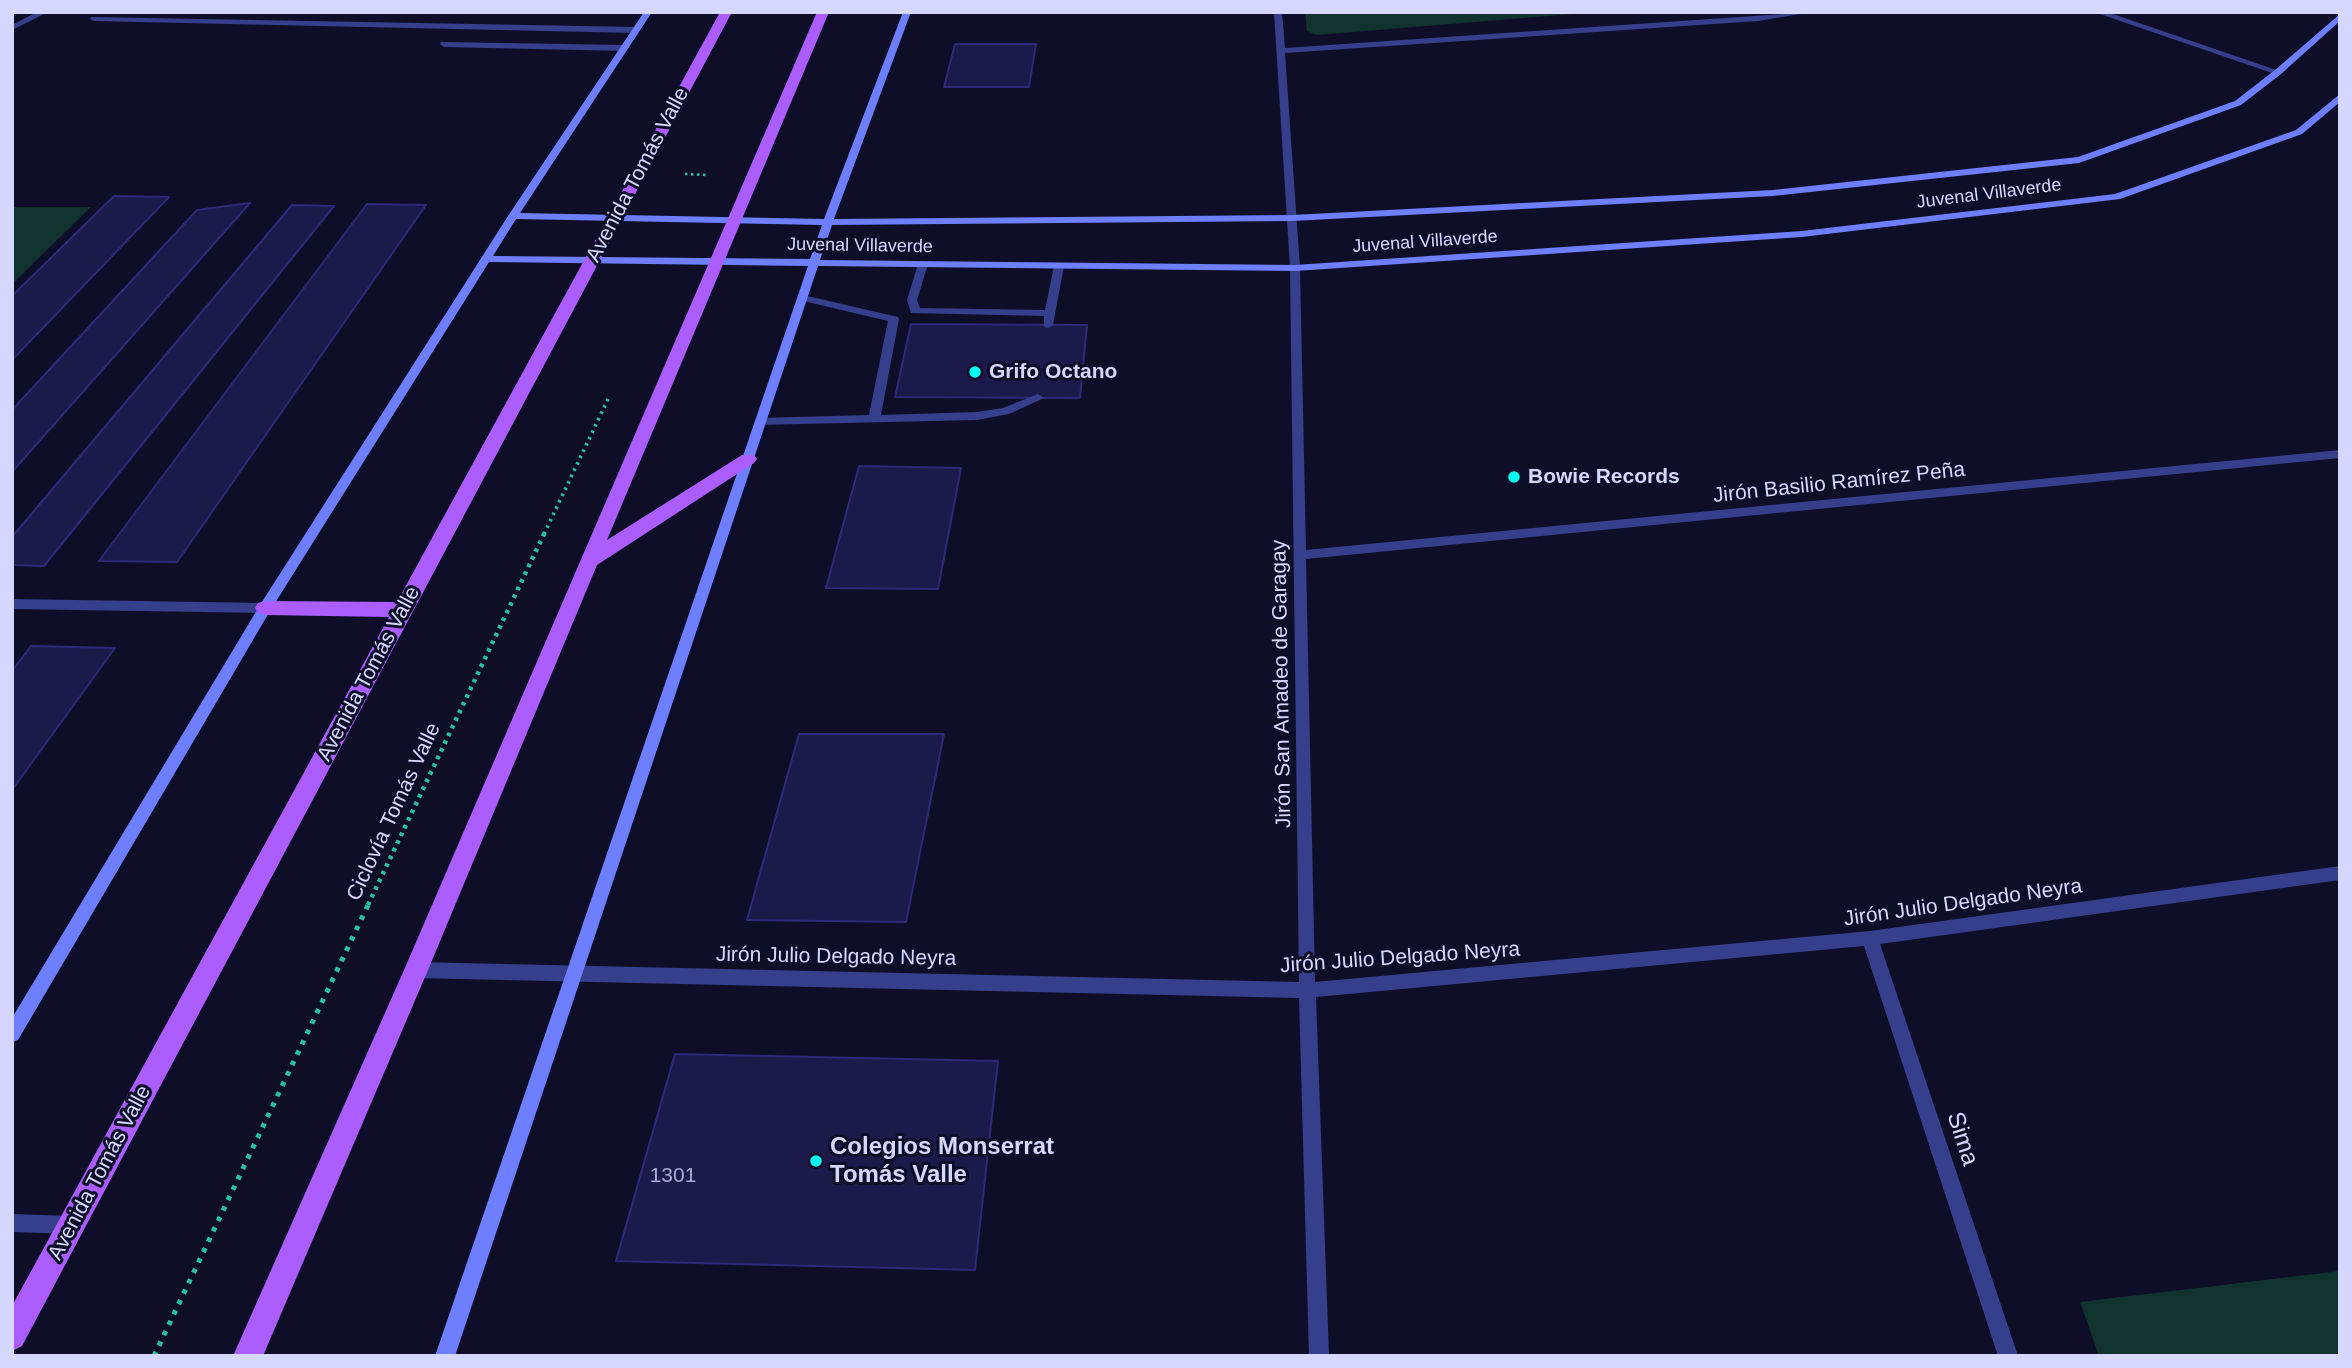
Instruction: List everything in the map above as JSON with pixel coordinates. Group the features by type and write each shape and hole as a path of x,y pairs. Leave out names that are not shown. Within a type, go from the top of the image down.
{"main road":[{"name":"Avenida Tomás Valle","path":"12,1336 726,12"},
{"path":"248,1356 416,970 751,176 823,12"},
{"path":"591,560 748,459"},
{"path":"265,608 404,610"}],"street":[{"path":"12,28 44,12"},
{"path":"12,1034 265,608 513,216 648,12"},
{"path":"444,1356 828,222 907,12"},
{"name":"Jirón San Amadeo de Garagay","path":"1278,12 1295,268 1307,990 1319,1356"},
{"path":"1282,51 1758,19 1809,12"},
{"path":"2098,12 2278,72"},
{"name":"Juvenal Villaverde","path":"513,216 828,222 1292,218 1773,192 2079,160 2238,103 2278,72 2340,16"},
{"path":"94,19 636,30"},
{"path":"444,44 625,48"},
{"name":"Juvenal Villaverde","path":"486,259 1295,268 1802,234 2117,197 2299,132 2340,97"},
{"path":"915,312 912,300 923,264"},
{"path":"803,298 894,319 915,312 1049,319 1059,266"},
{"path":"874,420 894,319"},
{"path":"760,422 977,416 1004,411 1038,398"},
{"name":"Jirón Basilio Ramírez Peña","path":"1300,555 2340,454"},
{"path":"12,604 265,608"},
{"name":"Jirón Julio Delgado Neyra","path":"416,970 1307,990 1870,938 2340,873"},
{"name":"Sima","path":"1870,938 2008,1356"},
{"path":"12,1223 72,1225"}],"path":[{"path":"639,172 751,176"},
{"name":"Ciclovía Tomás Valle","path":"154,1356 610,395"}],"green space":[{"path":"1305,12 1597,12 1317,35 1307,31"},
{"path":"12,207 91,207 12,284"},
{"path":"2340,1271 2340,1356 2099,1356 2080,1302"}],"building":[{"path":"955,44 1036,44 1029,87 944,87"},
{"path":"114,196 169,197 12,360 12,296"},
{"path":"250,203 12,472 12,410 197,210"},
{"path":"367,204 426,205 177,562 99,561"},
{"path":"292,205 334,206 44,566 12,565 12,537"},
{"path":"911,324 1087,325 1080,398 895,397"},
{"path":"859,466 961,468 938,589 826,588"},
{"path":"31,646 115,648 12,790 12,671"},
{"path":"799,734 944,734 906,922 747,920"},
{"name":"Colegios Monserrat Tomás Valle","path":"675,1054 998,1061 975,1270 616,1261"}],"place":[{"name":"Grifo Octano","path":"975,372"},
{"name":"Bowie Records","path":"1514,477"},
{"name":"Colegios Monserrat Tomás Valle","path":"816,1161"}]}
